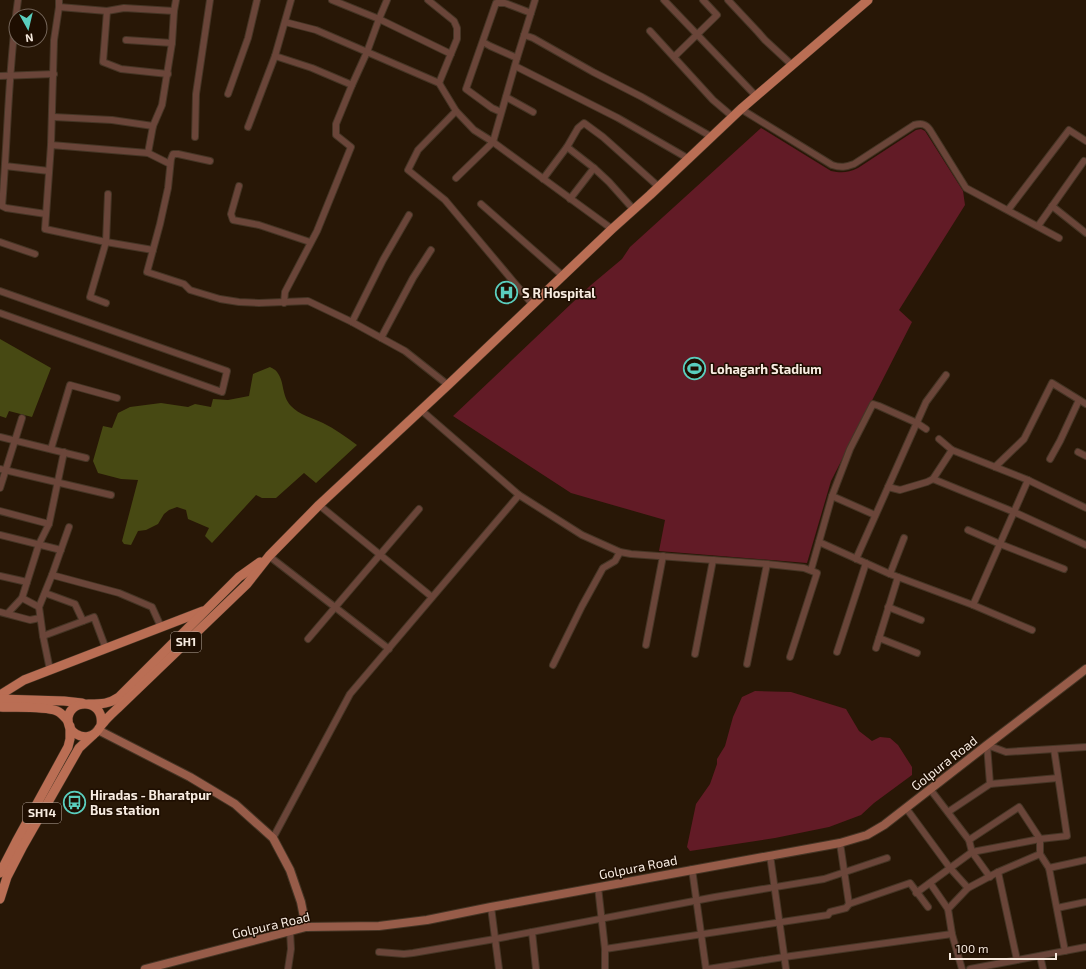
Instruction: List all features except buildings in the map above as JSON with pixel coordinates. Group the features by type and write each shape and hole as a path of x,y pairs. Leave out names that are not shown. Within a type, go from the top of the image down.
{"main road":[{"name":"SH1","path":"98,730 121,705 247,584 269,556 319,505 733,117 868,0"},
{"name":"SH1","path":"87,704 112,702 120,697 238,577 269,556"},
{"path":"0,695 24,680 207,609"},
{"path":"0,699 64,701 87,704 98,710 102,720 98,730 85,737 72,731 62,714 57,711 47,708 0,707"},
{"path":"69,724 69,716 71,711 79,705 87,704"},
{"name":"SH14","path":"0,873 68,747 70,739 69,724"},
{"name":"SH14","path":"0,899 7,877 23,846 79,748 98,730"}],"street":[{"path":"18,0 10,76 2,206 6,208 46,214"},
{"path":"58,0 59,7 54,40 52,145 45,229 153,250"},
{"path":"148,153 153,126 162,105 168,74 176,0"},
{"path":"195,137 196,94 210,0"},
{"path":"228,94 248,38 257,0"},
{"path":"248,127 275,56 291,0"},
{"path":"332,0 379,19 451,54"},
{"path":"284,303 285,292 316,231 351,147 336,135 336,124 367,52 387,0"},
{"path":"428,0 454,21 458,28 457,39 439,83"},
{"path":"456,178 493,142 535,0"},
{"path":"664,0 756,96"},
{"path":"674,57 717,15 703,0"},
{"path":"728,0 765,40 792,65"},
{"path":"502,112 492,108 466,90 496,3 505,3 531,13"},
{"path":"59,7 107,11 124,8 174,11"},
{"path":"107,11 103,62 121,70 168,74"},
{"path":"285,22 316,30 439,83 456,110 474,130 493,142 612,229"},
{"path":"650,31 713,100 733,117"},
{"path":"524,35 642,97 712,138"},
{"path":"126,40 172,43"},
{"path":"483,42 517,58"},
{"path":"275,56 312,68 352,85"},
{"path":"515,66 618,118 689,159"},
{"path":"0,76 54,74"},
{"path":"506,97 533,112"},
{"path":"456,110 418,150 408,170 445,200 533,305"},
{"path":"741,110 832,165 839,167 847,167 854,164 914,125 923,124 930,130 966,188 1059,238"},
{"path":"53,117 112,120 153,126"},
{"path":"543,179 567,147 578,128 584,123 659,187"},
{"path":"1008,210 1069,130 1086,141"},
{"path":"52,145 148,153 170,164"},
{"path":"567,147 609,182 634,210"},
{"path":"210,161 173,154 170,164 168,188 147,272 184,284 190,290 220,299 259,303 308,301 352,322 405,351 448,385"},
{"path":"1038,226 1084,160"},
{"path":"5,166 49,171"},
{"path":"570,199 594,168"},
{"path":"239,186 231,214 233,220 259,225 310,242"},
{"path":"106,304 90,297 106,242 108,194"},
{"path":"481,204 563,276"},
{"path":"1052,206 1086,233"},
{"path":"352,322 383,260 409,215"},
{"path":"0,242 35,254"},
{"path":"381,338 413,278 431,250"},
{"path":"0,291 227,371 222,392 0,313"},
{"path":"856,559 926,402 946,375"},
{"path":"996,467 1024,439 1052,383 1086,404"},
{"path":"51,449 70,385 117,398"},
{"path":"1050,459 1079,400"},
{"path":"811,570 832,496 850,449 873,404 917,423 926,429"},
{"path":"421,410 518,495 582,535 620,552 767,564 804,568 817,573 790,657"},
{"path":"0,488 2,469 15,440 22,418"},
{"path":"0,437 86,458"},
{"path":"939,439 952,450 1028,480 1086,508"},
{"path":"888,487 900,490 933,479 952,450"},
{"path":"8,613 22,598 39,544 49,524 64,452"},
{"path":"1078,452 1086,456"},
{"path":"2,469 111,495"},
{"path":"933,479 1014,512 1086,545"},
{"path":"973,605 1028,480"},
{"path":"273,838 350,694 518,495"},
{"path":"832,496 875,515"},
{"path":"319,505 432,598"},
{"path":"308,639 419,509"},
{"path":"0,511 49,524"},
{"path":"50,670 39,606 52,575 69,526"},
{"path":"968,530 1064,569"},
{"path":"0,535 61,550"},
{"path":"890,574 904,538"},
{"path":"820,542 890,574 973,605 1032,630"},
{"path":"553,665 582,606 603,568 615,561 620,552"},
{"path":"269,556 389,649"},
{"path":"646,645 663,556"},
{"path":"695,654 713,560"},
{"path":"837,652 866,563"},
{"path":"747,664 767,564"},
{"path":"52,575 119,593 152,606 161,627"},
{"path":"0,576 27,582"},
{"path":"876,648 898,577"},
{"path":"45,593 75,604 83,621"},
{"path":"22,598 39,606"},
{"path":"888,607 921,620"},
{"path":"0,612 30,620 40,618"},
{"path":"43,636 94,617 106,649"},
{"path":"879,638 917,653"},
{"name":"Golpura Road","path":"145,969 306,927 379,926 427,920 491,906 840,843 867,835 884,825 986,745 1086,670"},
{"path":"98,730 190,778 235,804 273,838 290,870 301,902 306,927"},
{"path":"990,784 986,745 1006,752 1086,748"},
{"path":"916,893 972,852 1040,839 1067,836 1054,749"},
{"path":"948,812 990,784 1058,778"},
{"path":"930,789 970,840 972,852 990,877"},
{"path":"970,840 1019,806 1040,839 1040,854 1049,868 1065,951"},
{"path":"906,808 950,868 968,888"},
{"path":"840,843 849,904"},
{"path":"948,910 968,888 998,872 1040,854"},
{"path":"770,855 786,969"},
{"path":"379,952 408,954 496,940 696,901 824,879 887,858"},
{"path":"1049,868 1086,860"},
{"path":"692,869 707,969 952,934"},
{"path":"998,872 1017,960"},
{"path":"605,950 828,915 830,912 846,908 849,904 910,883 928,907"},
{"path":"930,883 948,910 952,934 962,969"},
{"path":"598,887 605,950 605,969"},
{"path":"1057,908 1086,902"},
{"path":"491,906 499,969"},
{"path":"288,969 291,949 290,931"},
{"path":"532,932 536,969"},
{"path":"970,969 1086,947"},
{"path":"1040,956 1043,969"}],"shaded area":[{"name":"Lohagarh Stadium","path":"761,128 831,171 841,172 848,172 858,168 916,130 921,129 925,131 963,191 965,205 899,310 912,322 831,481 807,563 659,551 665,520 571,493 453,416 591,285 622,259 630,247"},
{"path":"0,339 51,368 32,417 9,411 6,418 0,416"},
{"path":"270,367 276,371 279,376 288,402 294,409 327,425 357,445 316,483 304,473 276,498 262,498 256,495 212,543 205,536 209,528 188,519 186,510 177,507 164,514 158,524 146,530 138,531 131,545 124,544 122,541 138,480 121,479 98,473 93,461 103,426 112,428 118,413 130,407 161,403 188,407 195,404 211,407 213,399 228,400 249,396 253,374"},
{"path":"755,691 791,692 846,709 859,731 872,741 880,737 890,738 898,745 912,767 912,775 874,803 861,815 829,827 775,838 690,851 687,847 696,804 710,784 717,764 717,759 725,746 733,717 742,697"}],"place":[{"name":"S R Hospital","path":"506,293"},
{"name":"Lohagarh Stadium","path":"695,369"},
{"name":"Hiradas - Bharatpur Bus station","path":"74,802"}]}
